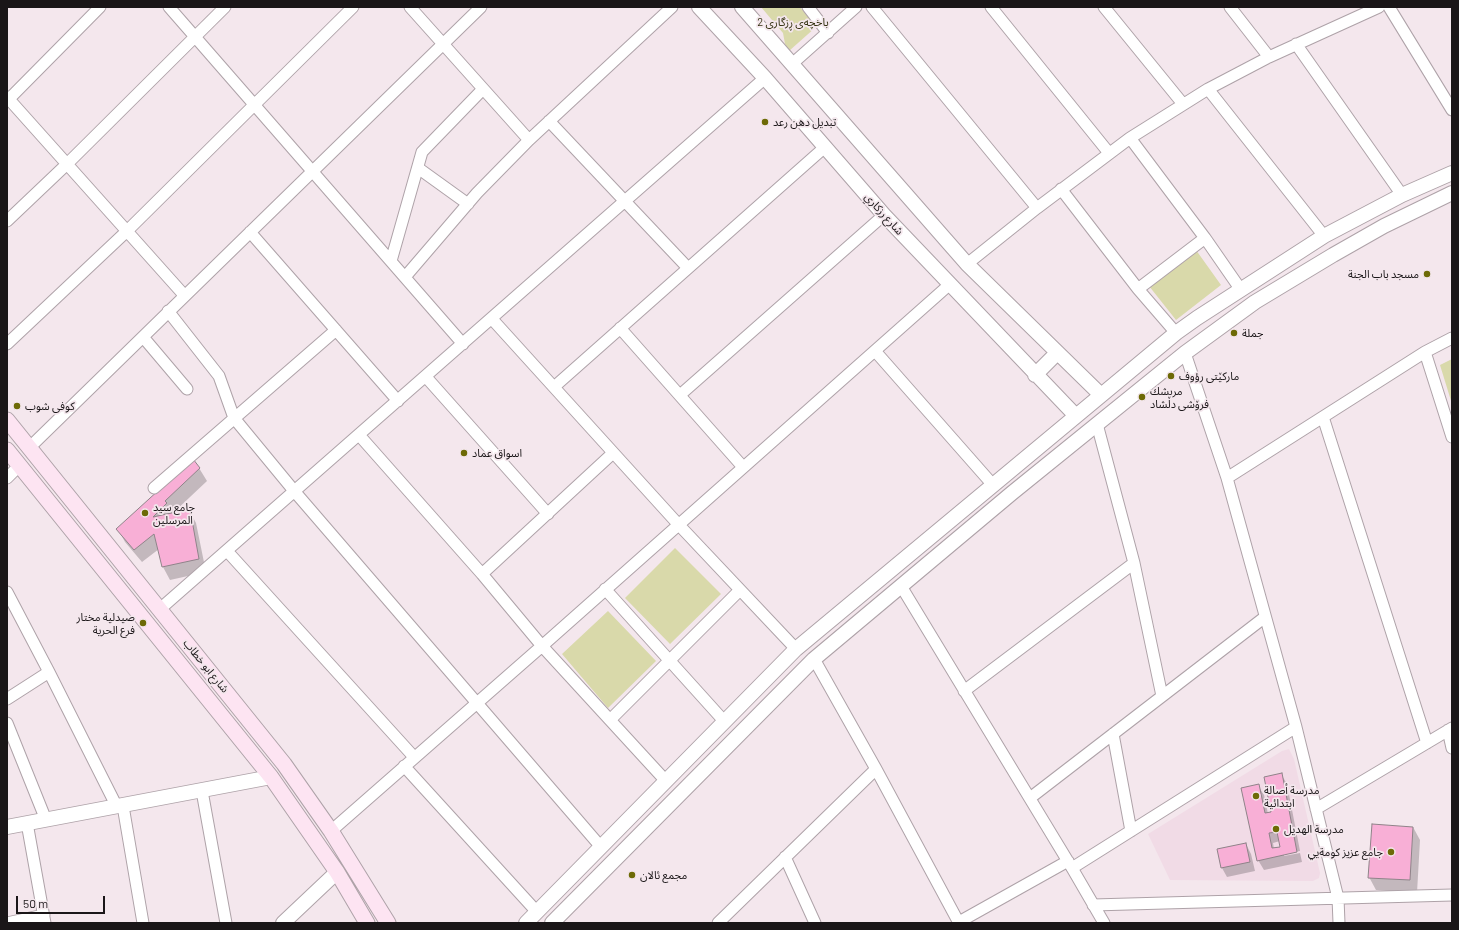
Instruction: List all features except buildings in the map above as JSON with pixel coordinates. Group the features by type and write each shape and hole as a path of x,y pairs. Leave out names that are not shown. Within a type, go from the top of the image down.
{"main road":[{"name":"شارع ابو خطاب","path":"7,420 276,753 331,831 388,923"},
{"name":"شارع ابو خطاب","path":"7,450 271,777 337,872 368,923"}],"street":[{"path":"100,7 8,99 184,295"},
{"path":"169,7 463,344"},
{"path":"7,222 224,7"},
{"path":"7,344 127,231 353,7"},
{"path":"410,7 529,140"},
{"path":"29,448 184,295 481,7"},
{"path":"405,277 468,204 529,140 672,7"},
{"name":"شارع رزكاري","path":"699,7 765,78 884,215 1076,416"},
{"path":"742,7 967,264 1056,354 1101,395"},
{"path":"808,7 828,33"},
{"path":"792,64 856,7"},
{"path":"872,7 1037,208"},
{"path":"991,7 1109,153"},
{"path":"1104,7 1183,104"},
{"path":"1230,7 1269,57"},
{"path":"967,264 1109,153 1183,104 1208,89 1296,44 1354,11 1379,7"},
{"path":"1389,7 1452,110"},
{"path":"1296,44 1402,195"},
{"path":"160,609 626,202 765,78"},
{"path":"391,261 422,152 483,89"},
{"path":"1208,89 1324,236"},
{"path":"549,122 688,268"},
{"path":"1130,138 1205,238 1240,290"},
{"path":"554,387 825,147"},
{"path":"418,168 468,204"},
{"path":"526,923 665,780 796,649 1176,333 1324,236 1402,195 1452,173"},
{"path":"1061,189 1138,289 1176,333"},
{"path":"552,923 814,659 858,621 1185,352 1255,302 1333,255 1384,226 1452,193"},
{"path":"680,396 884,215"},
{"path":"250,232 398,401"},
{"path":"1138,289 1205,238"},
{"path":"331,831 950,285"},
{"path":"1209,310 1221,327"},
{"path":"168,311 219,376 234,418 295,492 601,847"},
{"path":"492,319 678,524 796,649"},
{"path":"620,328 743,467"},
{"path":"154,488 336,330"},
{"path":"143,337 188,390"},
{"path":"1227,478 1425,352 1452,338"},
{"path":"875,351 993,485"},
{"path":"1185,352 1227,478 1296,727 1338,898 1339,923"},
{"path":"1425,352 1452,437"},
{"path":"1036,374 1056,354"},
{"path":"426,377 548,514"},
{"path":"1323,417 1427,743"},
{"path":"1097,424 1134,563 1162,696"},
{"path":"359,435 482,574 542,646 665,780"},
{"path":"482,574 613,453"},
{"path":"7,478 20,465"},
{"path":"227,551 414,757"},
{"path":"964,691 1134,563"},
{"path":"901,586 1070,864 1104,923"},
{"path":"605,589 724,721"},
{"path":"610,720 740,590"},
{"path":"7,592 120,806 144,923"},
{"path":"847,606 858,621"},
{"path":"1030,798 1265,617"},
{"path":"814,659 876,768 959,922 1131,831 1296,727"},
{"path":"7,699 49,672"},
{"path":"7,723 46,820"},
{"path":"1316,810 1450,729 1452,748"},
{"path":"1113,734 1131,831"},
{"path":"404,766 537,912"},
{"path":"718,923 876,768"},
{"path":"7,827 271,777"},
{"path":"202,791 226,923"},
{"path":"7,923 45,919 27,823"},
{"path":"785,857 815,923"},
{"path":"283,923 337,872"},
{"path":"1093,905 1452,896"}],"shaded area":[{"name":"مدرسة أصالة ابتدائية","path":"1289,749 1294,759 1320,873 1319,878 1313,881 1170,880 1148,834 1282,751"}],"green space":[{"name":"باخچەی ڕزگاری 2","path":"761,7 800,7 816,27 789,51 785,44 783,33"},
{"path":"1196,250 1221,285 1176,320 1149,286"},
{"path":"1452,359 1452,404 1440,365"},
{"path":"675,548 721,594 670,644 625,598"},
{"path":"608,611 656,661 608,708 562,654"}],"place":[{"name":"تبديل دهن رعد","path":"765,122"},
{"name":"مسجد باب الجنة","path":"1427,274"},
{"name":"جملة","path":"1234,333"},
{"name":"ماركێتى رؤوف","path":"1171,376"},
{"name":"مريشك فرۆشى دڵشاد","path":"1142,397"},
{"name":"كوفى شوب","path":"17,406"},
{"name":"اسواق عماد","path":"464,453"},
{"name":"جامع سيد المرسلين","path":"145,513"},
{"name":"صيدلية مختار فرع الحرية","path":"143,623"},
{"name":"مدرسة أصالة ابتدائية","path":"1256,796"},
{"name":"مدرسة الهديل","path":"1276,829"},
{"name":"جامع عزيز كومةيي","path":"1391,852"},
{"name":"مجمع ئالان","path":"632,875"}]}
